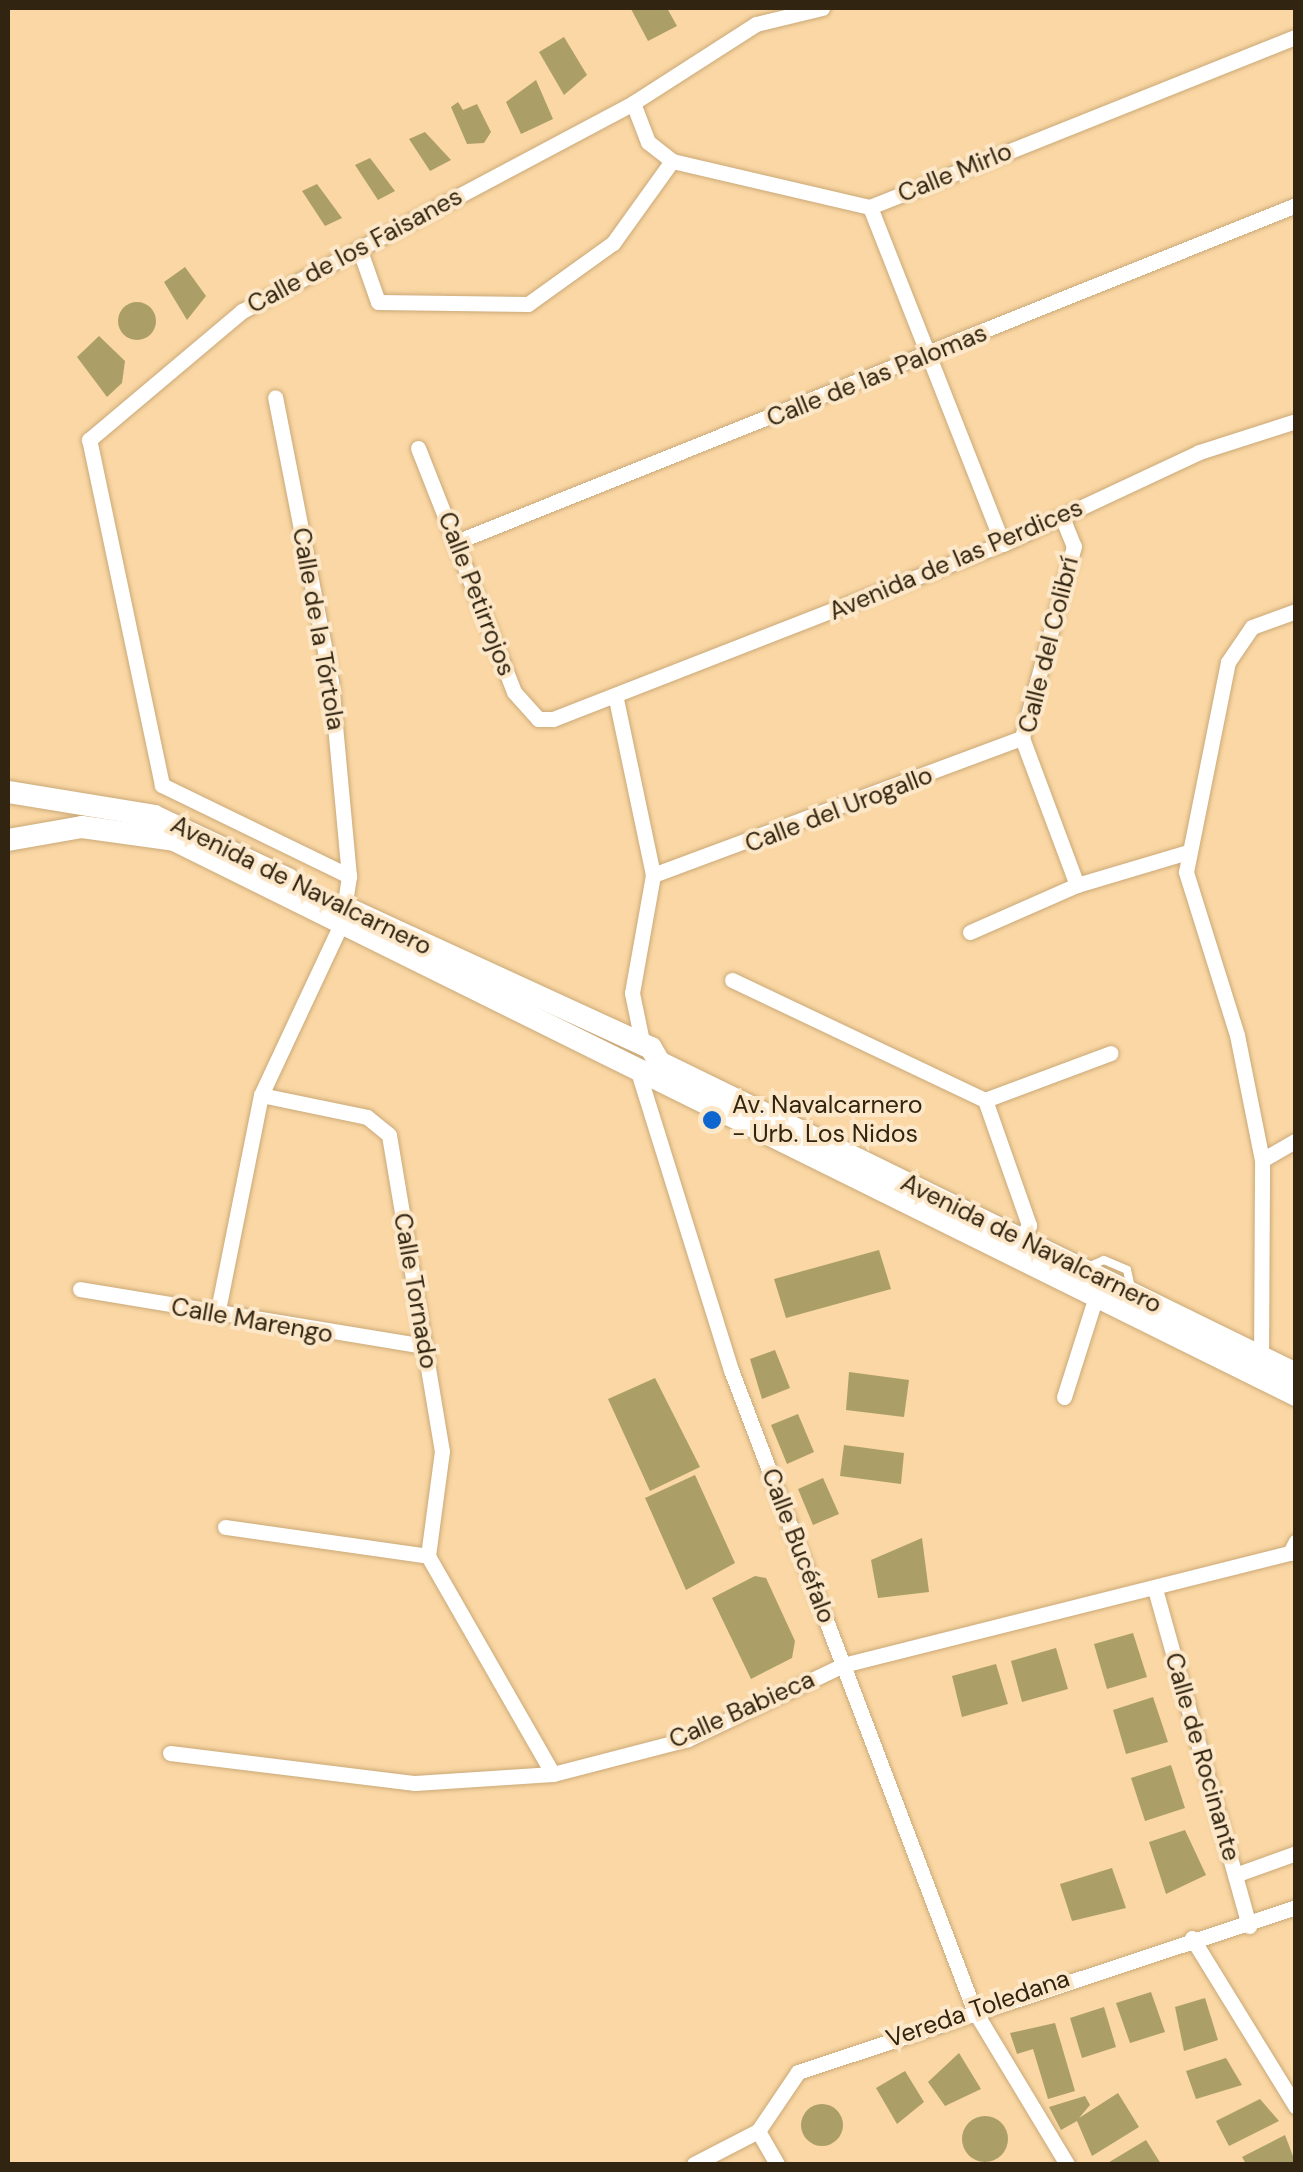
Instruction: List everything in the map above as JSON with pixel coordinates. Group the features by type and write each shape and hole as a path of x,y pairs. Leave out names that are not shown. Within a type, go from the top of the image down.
{"street":[{"name":"Calle de los Faisanes","path":"349,876 162,785 89,440 242,311 633,103 756,24 822,8"},
{"name":"Calle Mirlo","path":"672,160 870,207 1296,38"},
{"path":"359,248 378,302 528,304 613,243 672,160 648,142 633,103"},
{"name":"Calle de las Palomas","path":"456,542 929,357 1296,205"},
{"path":"870,207 1003,544"},
{"name":"Calle de la Tórtola","path":"261,1095 343,915 349,876 331,682 275,397"},
{"name":"Avenida de las Perdices","path":"554,719 1003,544 1199,452 1296,421"},
{"name":"Calle Petirrojos","path":"418,448 514,692 538,719 554,719"},
{"name":"Calle del Colibrí","path":"1062,518 1074,546 1022,738 1077,884"},
{"path":"1261,1366 1262,1160 1188,852 1228,662 1252,627 1296,611"},
{"path":"616,698 653,876 632,993 642,1063"},
{"name":"Calle del Urogallo","path":"653,876 1022,738"},
{"name":"Avenida de Navalcarnero","path":"8,792 154,816 343,915 1017,1246 1096,1296 1261,1366 1296,1374"},
{"name":"Avenida de Navalcarnero","path":"8,840 82,826 174,840 343,915"},
{"path":"970,932 1077,884 1188,852"},
{"path":"732,980 985,1100 1029,1224 1017,1246"},
{"path":"985,1100 1111,1053"},
{"name":"Calle Bucéfalo","path":"642,1063 732,1370 974,2010 1066,2164"},
{"path":"217,1315 261,1095"},
{"name":"Calle Tornado","path":"261,1095 367,1117 389,1135 442,1451 428,1556"},
{"path":"1262,1160 1296,1140"},
{"name":"Avenida de Navalcarnero","path":"1017,1246 1083,1269 1132,1292 1261,1366 1296,1395"},
{"name":"Calle Marengo","path":"80,1289 217,1315 424,1346"},
{"name":"Avenida de Navalcarnero","path":"1064,1397 1096,1296"},
{"path":"226,1527 428,1556 554,1774"},
{"name":"Calle Babieca","path":"170,1753 415,1784 554,1774 688,1739 843,1666 1294,1551"},
{"name":"Calle de Rocinante","path":"1155,1589 1249,1926"},
{"path":"1236,1875 1296,1853"},
{"name":"Vereda Toledana","path":"694,2164 758,2131 798,2072 974,2010 1192,1938 1249,1926 1296,1907"},
{"path":"1192,1938 1296,2107"},
{"path":"758,2131 777,2164"}],"building":[{"path":"667,8 677,26 648,41 631,9"},
{"path":"564,37 587,75 564,95 539,52"},
{"path":"536,80 553,119 521,134 506,102"},
{"path":"458,102 463,110 477,104 491,132 484,143 467,144 451,107"},
{"path":"425,132 451,160 430,171 409,139"},
{"path":"370,158 395,191 378,200 355,165"},
{"path":"317,184 342,218 325,226 302,191"},
{"path":"185,267 206,296 187,320 164,282"},
{"path":"137,302 151,307 156,321 151,335 137,340 123,335 118,321 123,307"},
{"path":"99,336 125,361 122,383 107,397 77,357"},
{"path":"879,1250 891,1289 786,1318 774,1279"},
{"path":"775,1350 790,1388 762,1399 750,1359"},
{"path":"849,1372 909,1380 904,1417 846,1410"},
{"path":"655,1378 700,1467 650,1491 608,1399"},
{"path":"798,1414 814,1452 787,1464 771,1425"},
{"path":"844,1445 904,1453 901,1484 840,1476"},
{"path":"695,1475 735,1563 686,1590 645,1498"},
{"path":"823,1478 839,1514 813,1525 798,1489"},
{"path":"922,1538 929,1592 878,1598 871,1560"},
{"path":"755,1576 766,1578 795,1641 792,1658 751,1679 712,1598"},
{"path":"1133,1633 1147,1677 1107,1689 1094,1644"},
{"path":"1056,1648 1068,1689 1022,1702 1011,1661"},
{"path":"996,1664 1008,1704 962,1717 952,1676"},
{"path":"1153,1697 1168,1742 1126,1754 1113,1710"},
{"path":"1171,1765 1185,1808 1145,1821 1131,1778"},
{"path":"1185,1830 1206,1875 1166,1894 1149,1842"},
{"path":"1112,1868 1126,1908 1072,1921 1060,1884"},
{"path":"1151,1992 1165,2032 1130,2043 1116,2003"},
{"path":"1205,1998 1218,2040 1184,2051 1175,2007"},
{"path":"1104,2007 1116,2047 1082,2058 1070,2018"},
{"path":"1055,2023 1075,2091 1048,2099 1033,2049 1017,2054 1010,2033"},
{"path":"959,2053 981,2089 945,2106 928,2082"},
{"path":"1226,2058 1242,2085 1196,2099 1186,2071"},
{"path":"905,2071 924,2102 897,2124 876,2088"},
{"path":"1118,2093 1139,2127 1092,2156 1077,2121 1061,2130 1049,2107 1085,2096 1090,2105 1079,2118"},
{"path":"1260,2099 1279,2121 1229,2146 1216,2121"},
{"path":"822,2104 837,2110 843,2125 837,2140 822,2146 807,2140 801,2125 807,2110"},
{"path":"985,2116 1001,2123 1008,2139 1001,2155 985,2162 969,2155 962,2139 969,2123"},
{"path":"1285,2135 1296,2164 1246,2164 1242,2157"},
{"path":"1146,2140 1161,2164 1106,2164"}],"place":[{"name":"Av. Navalcarnero - Urb. Los Nidos","path":"712,1120"}]}
